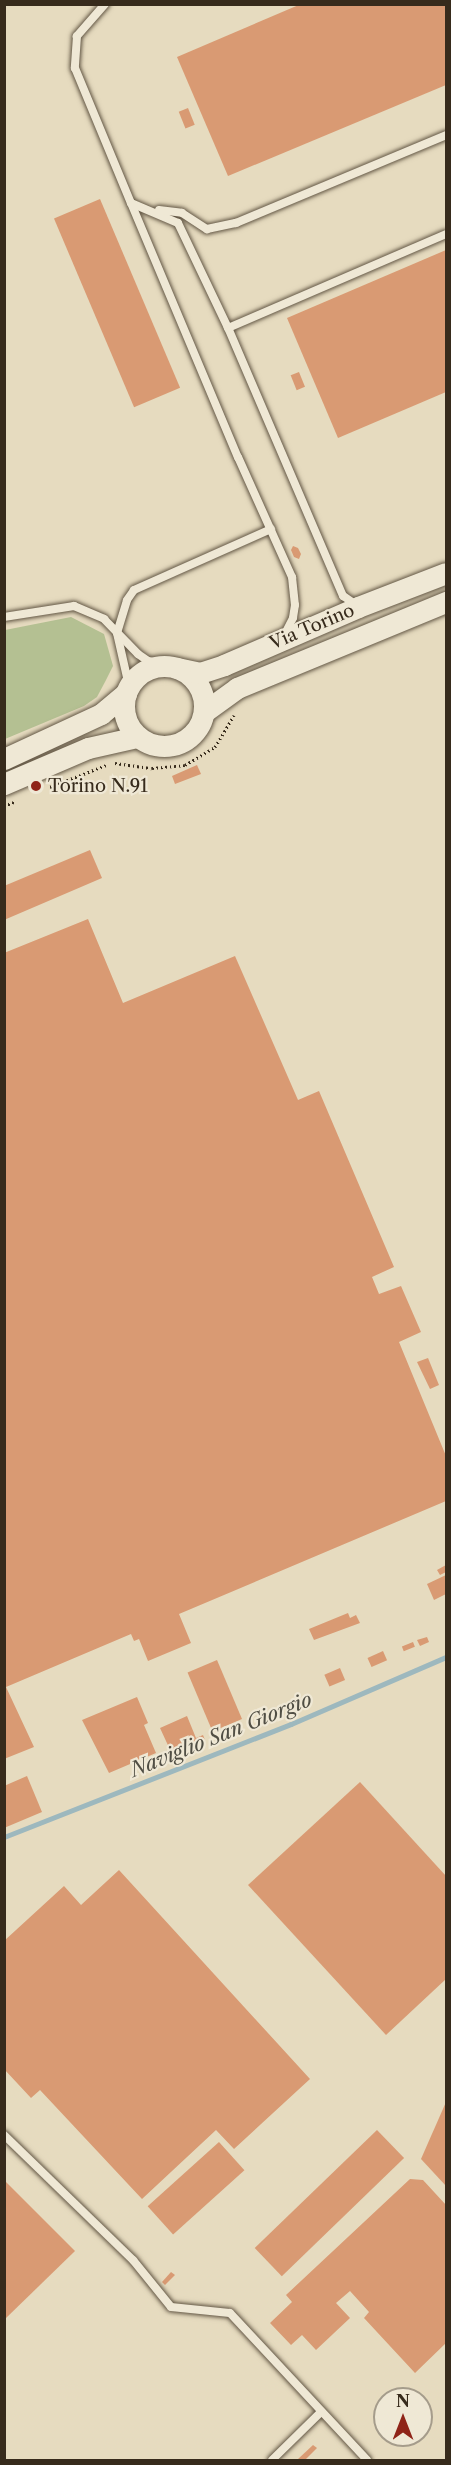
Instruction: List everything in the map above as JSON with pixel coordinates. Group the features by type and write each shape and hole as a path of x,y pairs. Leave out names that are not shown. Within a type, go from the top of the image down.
{"main road":[{"name":"Via Torino","path":"173,667 200,673 358,607 447,573"},
{"name":"Via Torino","path":"204,712 237,688 447,602"},
{"path":"4,759 101,714 127,690 136,676 149,669 173,667 186,672 199,685 204,712 193,734 176,745 152,745 137,737 125,718 127,690"},
{"path":"4,784 88,748 137,737"}],"lane":[{"path":"105,4 77,36 75,68 292,577 295,592 293,618 282,640"},
{"path":"152,210 182,213 207,229 236,222 447,135"},
{"path":"131,203 178,223 228,328 343,596 358,607"},
{"path":"228,328 447,234"},
{"path":"127,690 117,633 127,600 134,590 271,529"},
{"path":"4,617 74,606 104,619 148,661 173,667"},
{"path":"4,2135 133,2260 171,2307 230,2313 366,2460"},
{"path":"272,2460 321,2412"}],"green space":[{"path":"71,617 104,634 113,666 97,697 84,706 5,739 5,630"}],"building":[{"path":"301,4 446,4 446,85 228,176 177,57"},
{"path":"188,108 195,125 185,128 179,112"},
{"path":"100,199 180,388 134,407 54,219"},
{"path":"446,250 446,392 338,438 287,318"},
{"path":"299,372 305,387 297,390 291,375"},
{"path":"293,546 298,548 301,554 299,559 294,557 291,550"},
{"path":"197,765 201,774 175,784 172,776"},
{"path":"90,850 102,878 4,920 4,886"},
{"path":"88,919 123,1003 235,956 298,1100 319,1091 394,1267 372,1277 379,1294 401,1286 421,1332 399,1342 446,1456 446,1501 179,1614 191,1643 148,1661 139,1639 134,1641 131,1634 6,1687 34,1747 4,1759 4,953"},
{"path":"428,1358 439,1385 430,1389 417,1362"},
{"path":"446,1565 446,1572 440,1575 437,1570"},
{"path":"446,1575 446,1594 434,1600 427,1584"},
{"path":"348,1613 350,1618 356,1615 360,1623 314,1640 309,1629"},
{"path":"427,1637 429,1642 420,1646 417,1640"},
{"path":"413,1642 415,1647 404,1651 402,1646"},
{"path":"383,1651 387,1660 372,1667 367,1658"},
{"path":"217,1660 242,1719 213,1731 188,1673"},
{"path":"340,1668 345,1680 329,1687 324,1675"},
{"path":"137,1697 148,1723 144,1725 156,1753 109,1773 82,1720"},
{"path":"187,1716 196,1738 203,1735 205,1740 172,1754 160,1728"},
{"path":"27,1776 42,1812 4,1828 4,1786"},
{"path":"360,1782 446,1876 446,1979 386,2035 248,1885"},
{"path":"119,1870 310,2079 234,2149 216,2130 142,2199 40,2090 31,2098 4,2069 4,1941 64,1886 81,1905"},
{"path":"446,2102 446,2186 421,2159"},
{"path":"377,2130 404,2158 282,2276 255,2248"},
{"path":"219,2142 244,2170 173,2234 148,2206"},
{"path":"410,2179 423,2180 446,2205 446,2343 415,2373 364,2318 369,2312 350,2291 336,2303 350,2318 316,2350 302,2335 291,2345 270,2323 292,2302 286,2295"},
{"path":"4,2180 75,2251 4,2320"},
{"path":"171,2272 175,2275 165,2285 162,2282"},
{"path":"313,2445 317,2448 305,2460 297,2460"}],"waterway":[{"name":"Naviglio San Giorgio","path":"4,1837 291,1724 446,1657"}],"place":[{"name":"Torino N.91","path":"36,786"}]}
